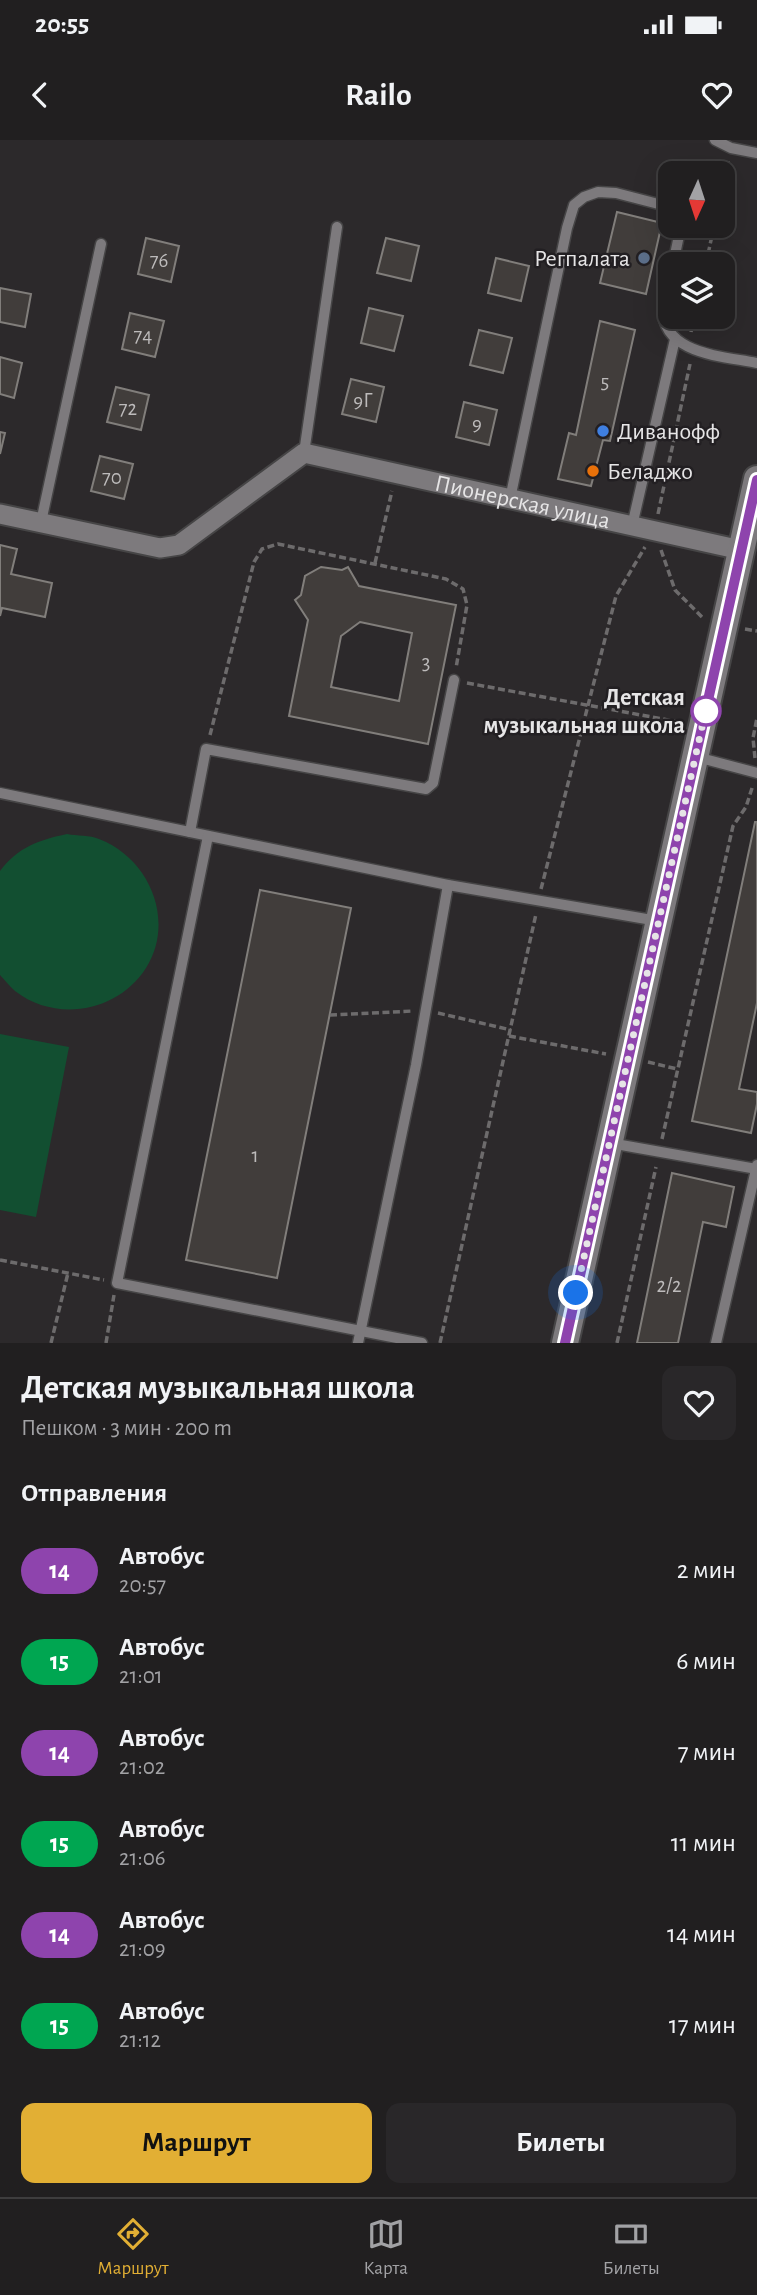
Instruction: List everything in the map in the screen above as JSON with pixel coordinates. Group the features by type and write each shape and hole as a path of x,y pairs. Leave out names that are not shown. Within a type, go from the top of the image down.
{"main road":[{"path":"565,1343 757,480"}],"street":[{"name":"Пионерская улица","path":"304,453 741,550"},
{"path":"0,514 160,548 179,545 304,453"}],"lane":[{"path":"715,140 731,148 757,153"},
{"path":"510,499 574,205 583,197 598,191 658,204"},
{"path":"304,453 337,227"},
{"path":"41,522 101,244"},
{"path":"669,329 675,339 691,350 757,363"},
{"path":"632,526 675,339"},
{"path":"190,832 206,749 426,789 433,783 454,680"},
{"path":"695,757 757,773"},
{"path":"0,793 448,885 659,921"},
{"path":"208,836 117,1283 422,1343"},
{"path":"358,1343 416,1065 448,885"},
{"path":"609,1142 757,1168 716,1343"}],"path":[{"path":"440,1343 539,899 616,596 654,530 691,362 692,329"},
{"path":"374,563 396,474"},
{"path":"654,530 675,590 705,621 757,631"},
{"path":"206,749 254,562 262,549 278,544 446,579 463,589 467,605 454,680 702,727"},
{"path":"755,761 753,738 757,718"},
{"path":"617,1343 733,826 746,807 754,785"},
{"path":"509,1036 677,1069"},
{"path":"0,1260 117,1283 106,1343"},
{"path":"51,1343 68,1273"}],"green space":[{"path":"67,834 99,839 132,860 153,893 158,930 155,949 146,968 134,983 103,1003 67,1009 31,1001 15,991 0,975 0,871 22,850"},
{"path":"0,1034 69,1047 36,1217 0,1210"}],"building":[{"path":"617,212 658,222 659,238 646,294 600,283"},
{"path":"146,238 179,246 171,282 138,274"},
{"path":"386,238 419,246 411,281 377,273"},
{"path":"496,258 529,266 521,301 488,293"},
{"path":"0,288 31,294 25,327 0,322"},
{"path":"369,308 403,316 394,351 361,343"},
{"path":"130,313 164,321 155,357 122,349"},
{"path":"600,321 635,330 610,441 603,440 591,486 558,479 569,433 576,435"},
{"path":"479,330 512,338 503,373 470,365"},
{"path":"0,357 22,363 14,398 0,394"},
{"path":"351,379 384,387 376,422 342,414"},
{"path":"116,387 149,395 141,430 107,422"},
{"path":"464,402 497,410 489,445 456,437"},
{"path":"0,432 5,433 0,454"},
{"path":"100,456 133,464 124,499 91,491"},
{"path":"0,545 17,549 11,574 52,583 45,617 2,608 0,616"},
{"path":"321,567 342,570 348,567 359,586 456,605 428,744 289,716 308,620 295,600 301,595 305,576","holes":["360,622 412,633 399,701 331,687 341,636"]},
{"path":"755,822 757,1003 739,1089 757,1092 751,1133 692,1121"},
{"path":"260,890 351,908 277,1278 186,1260"},
{"path":"672,1173 734,1187 726,1227 703,1222 678,1343 637,1343"}],"bus line":[{"name":"14","path":"565,1343 757,480"}],"place":[{"name":"Регпалата","path":"644,258"},
{"name":"Диванофф","path":"603,431"},
{"name":"Беладжо","path":"593,471"},
{"name":"Детская музыкальная школа","path":"706,711"}],"route":[{"path":"576,1293 706,711"}]}
